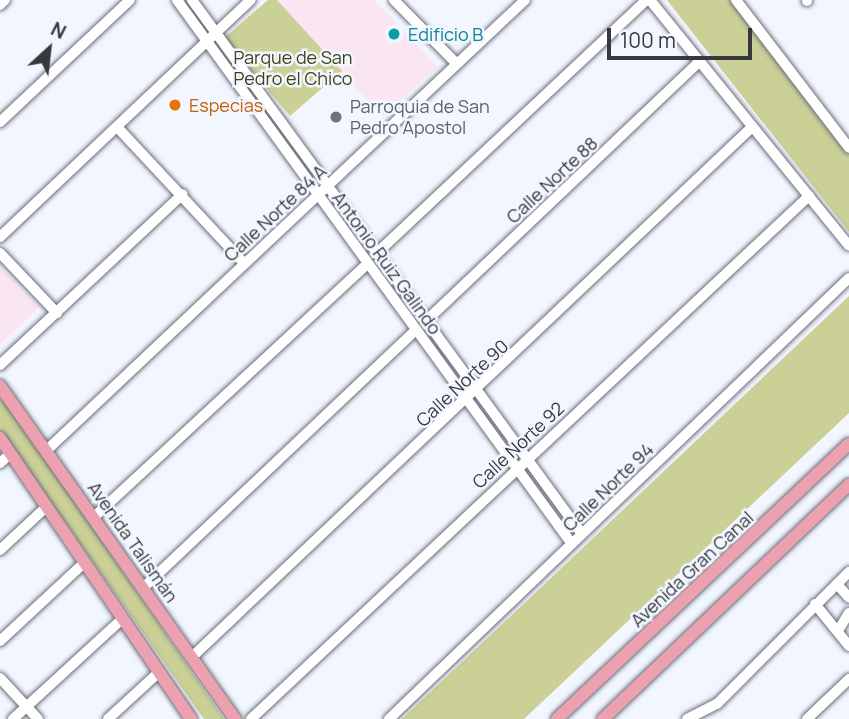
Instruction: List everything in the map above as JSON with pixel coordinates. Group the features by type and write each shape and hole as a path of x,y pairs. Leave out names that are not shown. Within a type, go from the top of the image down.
{"main road":[{"name":"Avenida Talismán","path":"0,386 48,449 235,719"},
{"path":"0,438 44,509 191,719"},
{"name":"Avenida Gran Canal","path":"557,719 849,444"},
{"path":"603,719 849,485"}],"street":[{"path":"0,5 5,0"},
{"path":"0,122 130,0"},
{"name":"Antonio Ruiz Galindo","path":"177,0 572,544"},
{"name":"Antonio Ruiz Galindo","path":"192,0 582,534"},
{"path":"0,237 251,0"},
{"path":"394,0 456,63"},
{"name":"Calle Norte 84 A","path":"48,449 525,0"},
{"path":"377,253 648,0 849,246"},
{"path":"736,0 849,148"},
{"name":"Calle Norte 88","path":"426,321 699,62"},
{"path":"118,128 183,194 244,263"},
{"name":"Calle Norte 90","path":"192,657 751,128"},
{"path":"0,365 183,194"},
{"name":"Calle Norte 92","path":"251,719 809,196"},
{"path":"0,253 57,313"},
{"path":"94,517 367,264"},
{"name":"Calle Norte 94","path":"389,719 849,278"},
{"path":"143,588 416,330"},
{"path":"0,463 10,454"},
{"path":"0,550 44,509"},
{"path":"0,641 83,564"},
{"path":"687,719 717,704 849,572"},
{"path":"836,584 849,598"},
{"path":"815,604 849,646"},
{"path":"838,631 849,613"},
{"path":"13,719 121,620"},
{"path":"108,719 158,673"},
{"path":"0,678 38,719"},
{"path":"807,719 849,679"}],"shaded area":[{"path":"277,0 374,0 438,67 382,117"},
{"path":"0,266 39,307 0,345"}],"green space":[{"name":"Parque de San Pedro el Chico","path":"268,0 277,0 342,71 290,116 224,38"},
{"path":"667,0 741,0 849,140 849,232"},
{"path":"849,296 849,413 524,719 402,719"},
{"path":"0,399 6,402 224,719 204,719 0,430"}],"place":[{"name":"Edificio B","path":"394,34"},
{"name":"Especias","path":"175,105"},
{"name":"Parroquia de San Pedro Apostol","path":"336,117"}]}
